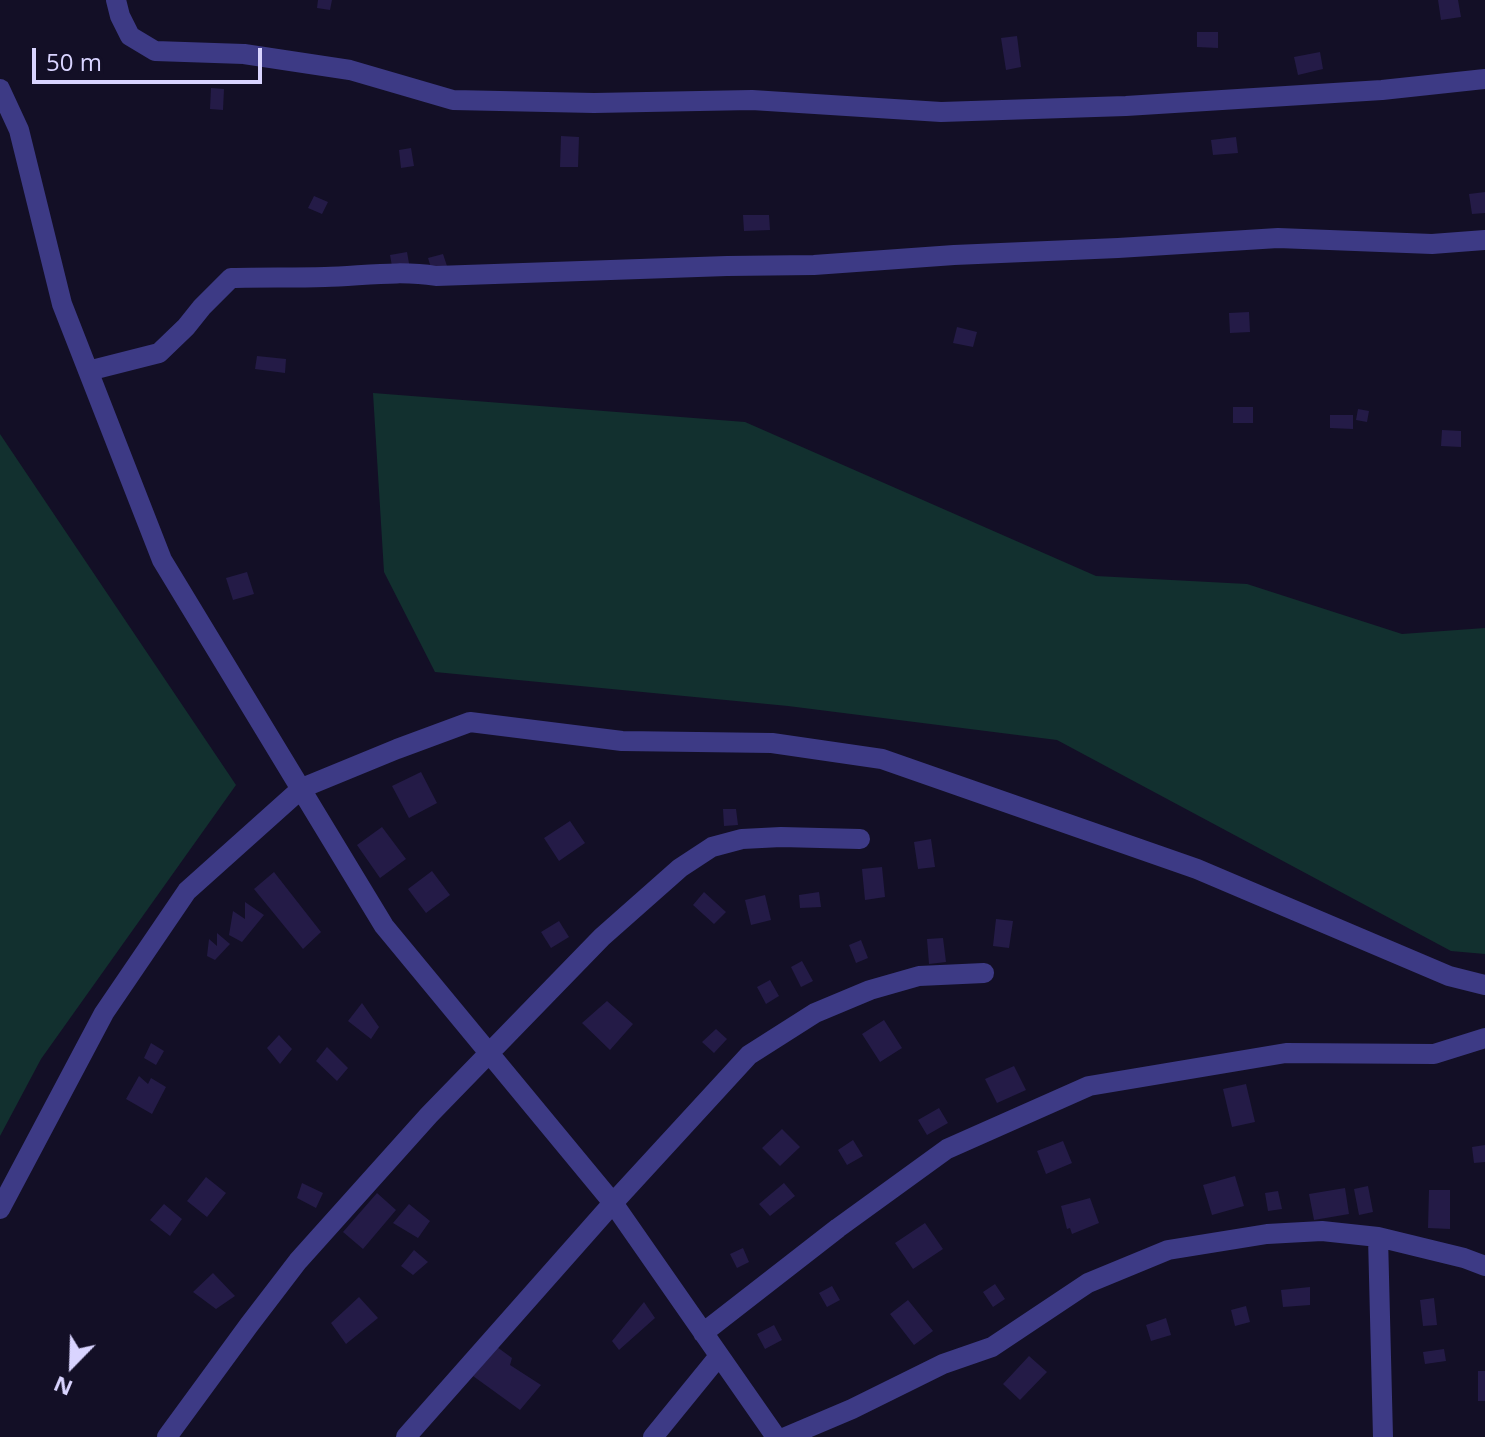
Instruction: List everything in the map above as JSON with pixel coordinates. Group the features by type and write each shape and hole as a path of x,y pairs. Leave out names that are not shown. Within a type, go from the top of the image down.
{"street":[{"path":"116,0 130,36 155,51 244,54 350,70 453,100 594,103 752,100 941,112 1126,106 1382,90 1485,79"},
{"path":"0,89 19,130 62,304 162,560 384,926 613,1203 776,1437"},
{"path":"88,371 159,353 231,278 385,273 436,276 814,265 1278,238 1432,244 1485,240"},
{"path":"0,1209 104,1013 187,891 302,788 470,722 622,741 772,743 882,759 1197,869 1449,976 1485,985"},
{"path":"167,1437 298,1261 429,1115 602,937 680,868 712,847 742,839 860,839"},
{"path":"406,1437 749,1055 815,1013 870,990 919,976 984,973"},
{"path":"703,1333 838,1228 947,1149 1089,1086 1286,1053 1434,1054 1485,1038"},
{"path":"786,1437 852,1409 943,1364 992,1347 1088,1283 1168,1250 1267,1234 1322,1231 1378,1237 1485,1266"},
{"path":"1378,1237 1383,1437"},
{"path":"653,1437 719,1356"}],"green space":[{"path":"373,393 745,422 1096,576 1247,584 1402,634 1485,628 1485,954 1451,951 1057,740 788,706 435,672 384,572"},
{"path":"0,434 236,785 41,1059 0,1136"}],"building":[{"path":"318,0 332,0 330,10 317,8"},
{"path":"1438,0 1458,0 1461,17 1441,20"},
{"path":"1197,32 1218,32 1218,48 1197,47"},
{"path":"1017,36 1021,67 1006,70 1001,38"},
{"path":"1320,52 1323,69 1298,75 1294,57"},
{"path":"211,88 224,89 223,110 210,109"},
{"path":"561,136 579,137 578,167 560,167"},
{"path":"1236,137 1238,153 1213,155 1211,140"},
{"path":"411,148 414,166 401,168 399,150"},
{"path":"1485,192 1485,213 1472,214 1469,194"},
{"path":"314,196 328,202 322,214 308,208"},
{"path":"743,215 769,215 770,230 744,231"},
{"path":"407,252 410,269 393,272 390,255"},
{"path":"443,254 448,269 433,274 428,258"},
{"path":"1249,312 1250,332 1230,333 1229,313"},
{"path":"957,327 977,332 973,347 953,343"},
{"path":"257,356 286,359 285,373 255,369"},
{"path":"1233,407 1253,407 1253,423 1233,423"},
{"path":"1358,409 1369,411 1367,422 1356,420"},
{"path":"1330,415 1353,415 1353,429 1330,428"},
{"path":"1442,430 1461,431 1461,447 1441,446"},
{"path":"247,572 254,594 233,600 226,578"},
{"path":"421,772 437,803 409,818 392,786"},
{"path":"723,809 736,809 738,825 724,826"},
{"path":"570,821 585,843 559,861 544,838"},
{"path":"382,827 406,859 380,878 357,845"},
{"path":"931,839 935,867 918,869 914,842"},
{"path":"882,867 885,897 865,900 862,869"},
{"path":"432,871 450,895 426,913 408,889"},
{"path":"274,872 321,932 303,949 254,889"},
{"path":"704,892 726,912 714,924 693,905"},
{"path":"819,892 821,907 800,908 799,895"},
{"path":"765,895 771,920 751,925 745,900"},
{"path":"245,902 264,915 242,942 229,935 233,911 245,919"},
{"path":"996,919 1013,921 1009,948 993,946"},
{"path":"559,921 569,937 551,948 541,932"},
{"path":"217,933 230,944 215,960 207,956 209,939 217,946"},
{"path":"943,938 946,962 929,964 927,939"},
{"path":"861,940 868,958 856,963 849,945"},
{"path":"802,961 813,981 801,987 791,967"},
{"path":"770,980 779,996 766,1004 757,987"},
{"path":"607,1001 633,1024 610,1050 582,1023"},
{"path":"362,1003 379,1027 371,1039 348,1021"},
{"path":"884,1020 902,1048 880,1062 862,1034"},
{"path":"716,1029 727,1039 714,1053 702,1042"},
{"path":"279,1035 292,1049 280,1064 267,1048"},
{"path":"151,1043 164,1051 156,1065 144,1058"},
{"path":"327,1047 348,1068 337,1081 316,1061"},
{"path":"1014,1066 1026,1090 997,1103 985,1079"},
{"path":"139,1076 148,1084 151,1078 166,1087 152,1114 126,1099"},
{"path":"1246,1084 1255,1122 1232,1127 1223,1089"},
{"path":"939,1108 948,1123 927,1135 918,1120"},
{"path":"782,1129 800,1147 780,1166 762,1148"},
{"path":"853,1140 863,1156 847,1165 838,1150"},
{"path":"1063,1141 1072,1163 1046,1174 1037,1151"},
{"path":"1485,1145 1485,1162 1474,1163 1472,1147"},
{"path":"1235,1176 1244,1206 1212,1215 1203,1185"},
{"path":"206,1177 226,1193 207,1217 187,1201"},
{"path":"302,1183 323,1193 316,1208 297,1198"},
{"path":"784,1183 795,1196 770,1216 759,1204"},
{"path":"1368,1186 1373,1212 1359,1215 1354,1189"},
{"path":"1345,1188 1349,1214 1314,1220 1309,1194"},
{"path":"1429,1190 1450,1190 1450,1229 1428,1228"},
{"path":"1278,1191 1282,1209 1268,1211 1265,1193"},
{"path":"377,1193 396,1210 363,1249 343,1232"},
{"path":"1090,1198 1099,1223 1072,1234 1070,1228 1067,1229 1061,1206"},
{"path":"164,1204 182,1219 170,1236 150,1220"},
{"path":"409,1204 430,1221 418,1238 393,1223"},
{"path":"925,1223 943,1249 913,1269 895,1243"},
{"path":"743,1248 749,1262 737,1268 730,1254"},
{"path":"414,1250 428,1262 413,1275 401,1266"},
{"path":"213,1273 235,1296 216,1309 193,1292"},
{"path":"995,1284 1005,1299 993,1307 983,1292"},
{"path":"832,1286 840,1300 827,1307 819,1293"},
{"path":"1310,1287 1310,1305 1283,1307 1281,1290"},
{"path":"359,1297 378,1318 346,1344 331,1323"},
{"path":"1434,1298 1437,1325 1423,1326 1420,1300"},
{"path":"908,1300 933,1331 914,1345 890,1314"},
{"path":"644,1302 655,1318 619,1350 612,1341"},
{"path":"1246,1306 1250,1322 1235,1326 1231,1310"},
{"path":"1166,1318 1171,1335 1151,1341 1146,1325"},
{"path":"774,1325 782,1340 765,1349 757,1334"},
{"path":"497,1347 512,1358 510,1365 541,1385 520,1410 473,1376"},
{"path":"1444,1349 1446,1361 1425,1364 1423,1352"},
{"path":"1029,1356 1047,1372 1020,1400 1003,1384"},
{"path":"1478,1371 1485,1371 1485,1401 1478,1401"}]}
